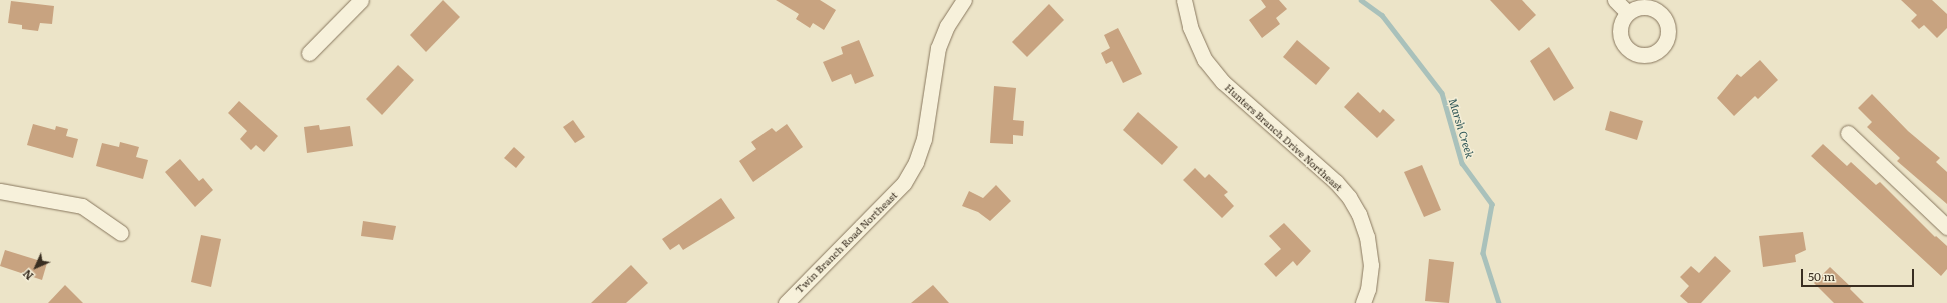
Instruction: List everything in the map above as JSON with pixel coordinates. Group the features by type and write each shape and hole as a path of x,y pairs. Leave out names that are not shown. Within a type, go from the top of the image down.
{"street":[{"path":"308,53 360,0"},
{"name":"Hunters Branch Drive Northeast","path":"1184,0 1194,39 1205,60 1223,82 1336,182 1349,197 1359,214 1367,237 1371,265 1363,303"},
{"path":"1615,0 1628,13"},
{"name":"Twin Branch Road Northeast","path":"786,303 904,183 916,162 924,139 938,48 956,2"},
{"path":"1848,133 1947,227"},
{"path":"0,191 82,206 121,233"}],"building":[{"path":"443,0 460,17 426,52 410,35"},
{"path":"776,0 820,0 836,10 824,30 813,23 810,28 796,19 799,14"},
{"path":"1261,0 1279,0 1287,9 1276,18 1280,24 1262,38 1249,20 1266,7"},
{"path":"1490,0 1522,0 1536,15 1519,31"},
{"path":"1901,0 1932,0 1947,14 1947,28 1937,38 1924,25 1919,29 1911,21 1917,15"},
{"path":"11,1 54,6 52,24 40,23 38,31 22,29 22,25 8,23"},
{"path":"1049,4 1064,20 1027,57 1012,42"},
{"path":"1118,28 1142,74 1123,83 1112,61 1106,64 1101,53 1110,48 1104,35"},
{"path":"859,40 874,76 855,84 851,74 832,82 823,62 843,54 841,47"},
{"path":"1297,40 1330,68 1316,85 1283,57"},
{"path":"1549,47 1574,88 1554,101 1530,61"},
{"path":"1760,60 1778,80 1758,99 1755,96 1734,116 1717,98 1737,74 1741,77"},
{"path":"398,65 414,80 382,115 366,99"},
{"path":"994,86 1016,88 1013,120 1024,121 1023,136 1013,135 1013,144 990,143"},
{"path":"1358,92 1380,113 1383,109 1395,120 1377,138 1344,107"},
{"path":"1872,94 1908,131 1940,158 1936,162 1947,172 1947,204 1897,161 1900,158 1867,127 1872,122 1858,108"},
{"path":"239,101 278,136 264,152 256,145 251,150 240,139 247,131 228,113"},
{"path":"1610,111 1643,121 1637,140 1605,130"},
{"path":"1138,112 1178,147 1162,165 1123,130"},
{"path":"573,120 585,137 575,143 563,127"},
{"path":"33,124 55,130 56,126 68,129 66,136 78,139 73,158 27,145"},
{"path":"787,124 803,147 753,182 739,161 756,149 751,142 772,128 776,132"},
{"path":"319,125 320,130 350,126 353,146 307,153 304,127"},
{"path":"120,142 139,147 136,157 148,160 143,179 96,166 102,143 119,147"},
{"path":"1823,144 1847,166 1851,162 1876,185 1880,182 1935,237 1936,236 1947,246 1947,269 1941,276 1811,156"},
{"path":"514,147 525,157 516,168 504,158"},
{"path":"180,159 199,181 203,178 213,190 195,207 165,172"},
{"path":"1422,165 1441,210 1424,217 1404,172"},
{"path":"1195,168 1205,178 1209,174 1228,192 1224,195 1234,206 1222,218 1183,180"},
{"path":"996,185 1011,201 990,221 978,212 962,206 969,191 983,198"},
{"path":"721,198 735,218 683,250 679,244 670,250 662,239"},
{"path":"363,221 396,226 393,240 361,236"},
{"path":"1284,223 1311,251 1297,266 1293,261 1276,277 1264,264 1281,249 1269,236"},
{"path":"1803,232 1806,250 1795,255 1796,262 1763,267 1759,236"},
{"path":"201,235 221,239 211,287 191,282"},
{"path":"5,250 47,263 42,280 0,266"},
{"path":"1715,256 1731,271 1701,303 1688,303 1680,296 1689,286 1680,277 1691,266 1699,273"},
{"path":"1429,259 1454,262 1449,303 1425,301"},
{"path":"631,265 648,283 626,303 591,303"},
{"path":"1830,267 1851,287 1850,289 1864,303 1834,303 1814,283"},
{"path":"65,285 83,303 48,303"},
{"path":"933,285 949,303 911,303"}],"waterway":[{"name":"Marsh Creek","path":"1361,0 1382,15 1442,93 1462,163 1492,204 1483,253 1499,303"}]}
